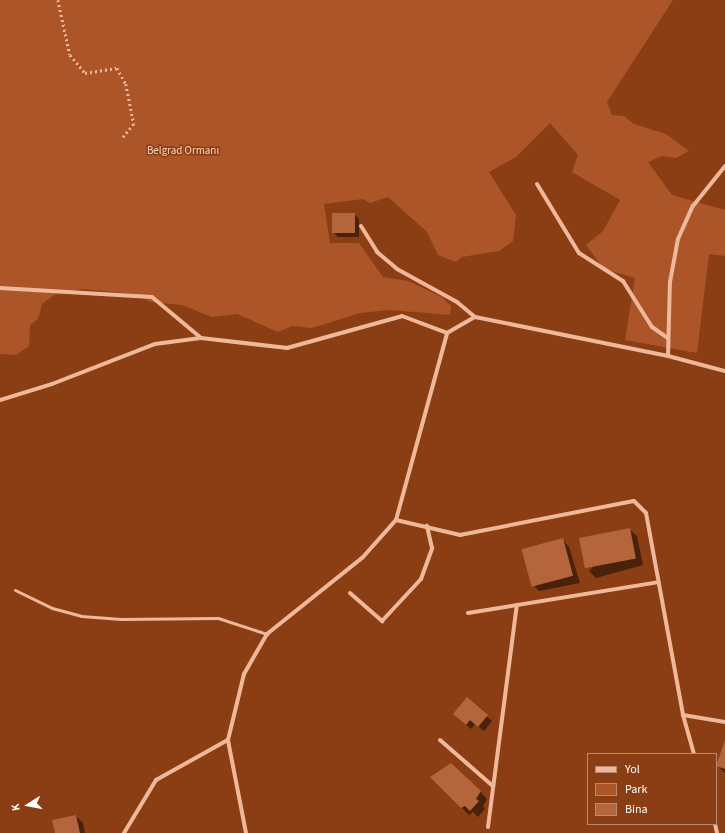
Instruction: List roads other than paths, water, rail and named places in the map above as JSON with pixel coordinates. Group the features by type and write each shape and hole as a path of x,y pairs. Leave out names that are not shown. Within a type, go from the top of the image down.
{"street":[{"path":"668,356 670,282 678,239 693,206 725,166"},
{"path":"537,184 579,253 623,281 652,327 668,338"},
{"path":"361,226 377,252 397,269 457,302 475,317 668,356 725,371"},
{"path":"0,288 152,298 201,338"},
{"path":"0,400 52,384 156,344 201,338 287,348 402,316 447,333"},
{"path":"246,833 228,740 244,674 267,634 363,557 396,520 447,333 475,317"},
{"path":"396,520 427,526 460,535 634,501 646,513 683,715 694,753"},
{"path":"350,593 382,621 421,579 432,548 427,526"},
{"path":"468,613 658,582"},
{"path":"488,827 493,786 504,730 517,605"},
{"path":"683,715 725,722"},
{"path":"124,833 156,780 228,740"},
{"path":"440,740 493,786"}],"lane":[{"path":"15,590 52,608 81,616 121,619 218,618 267,634"}],"park label":[{"name":"Belgrad Ormanı","path":"183,151"}]}
